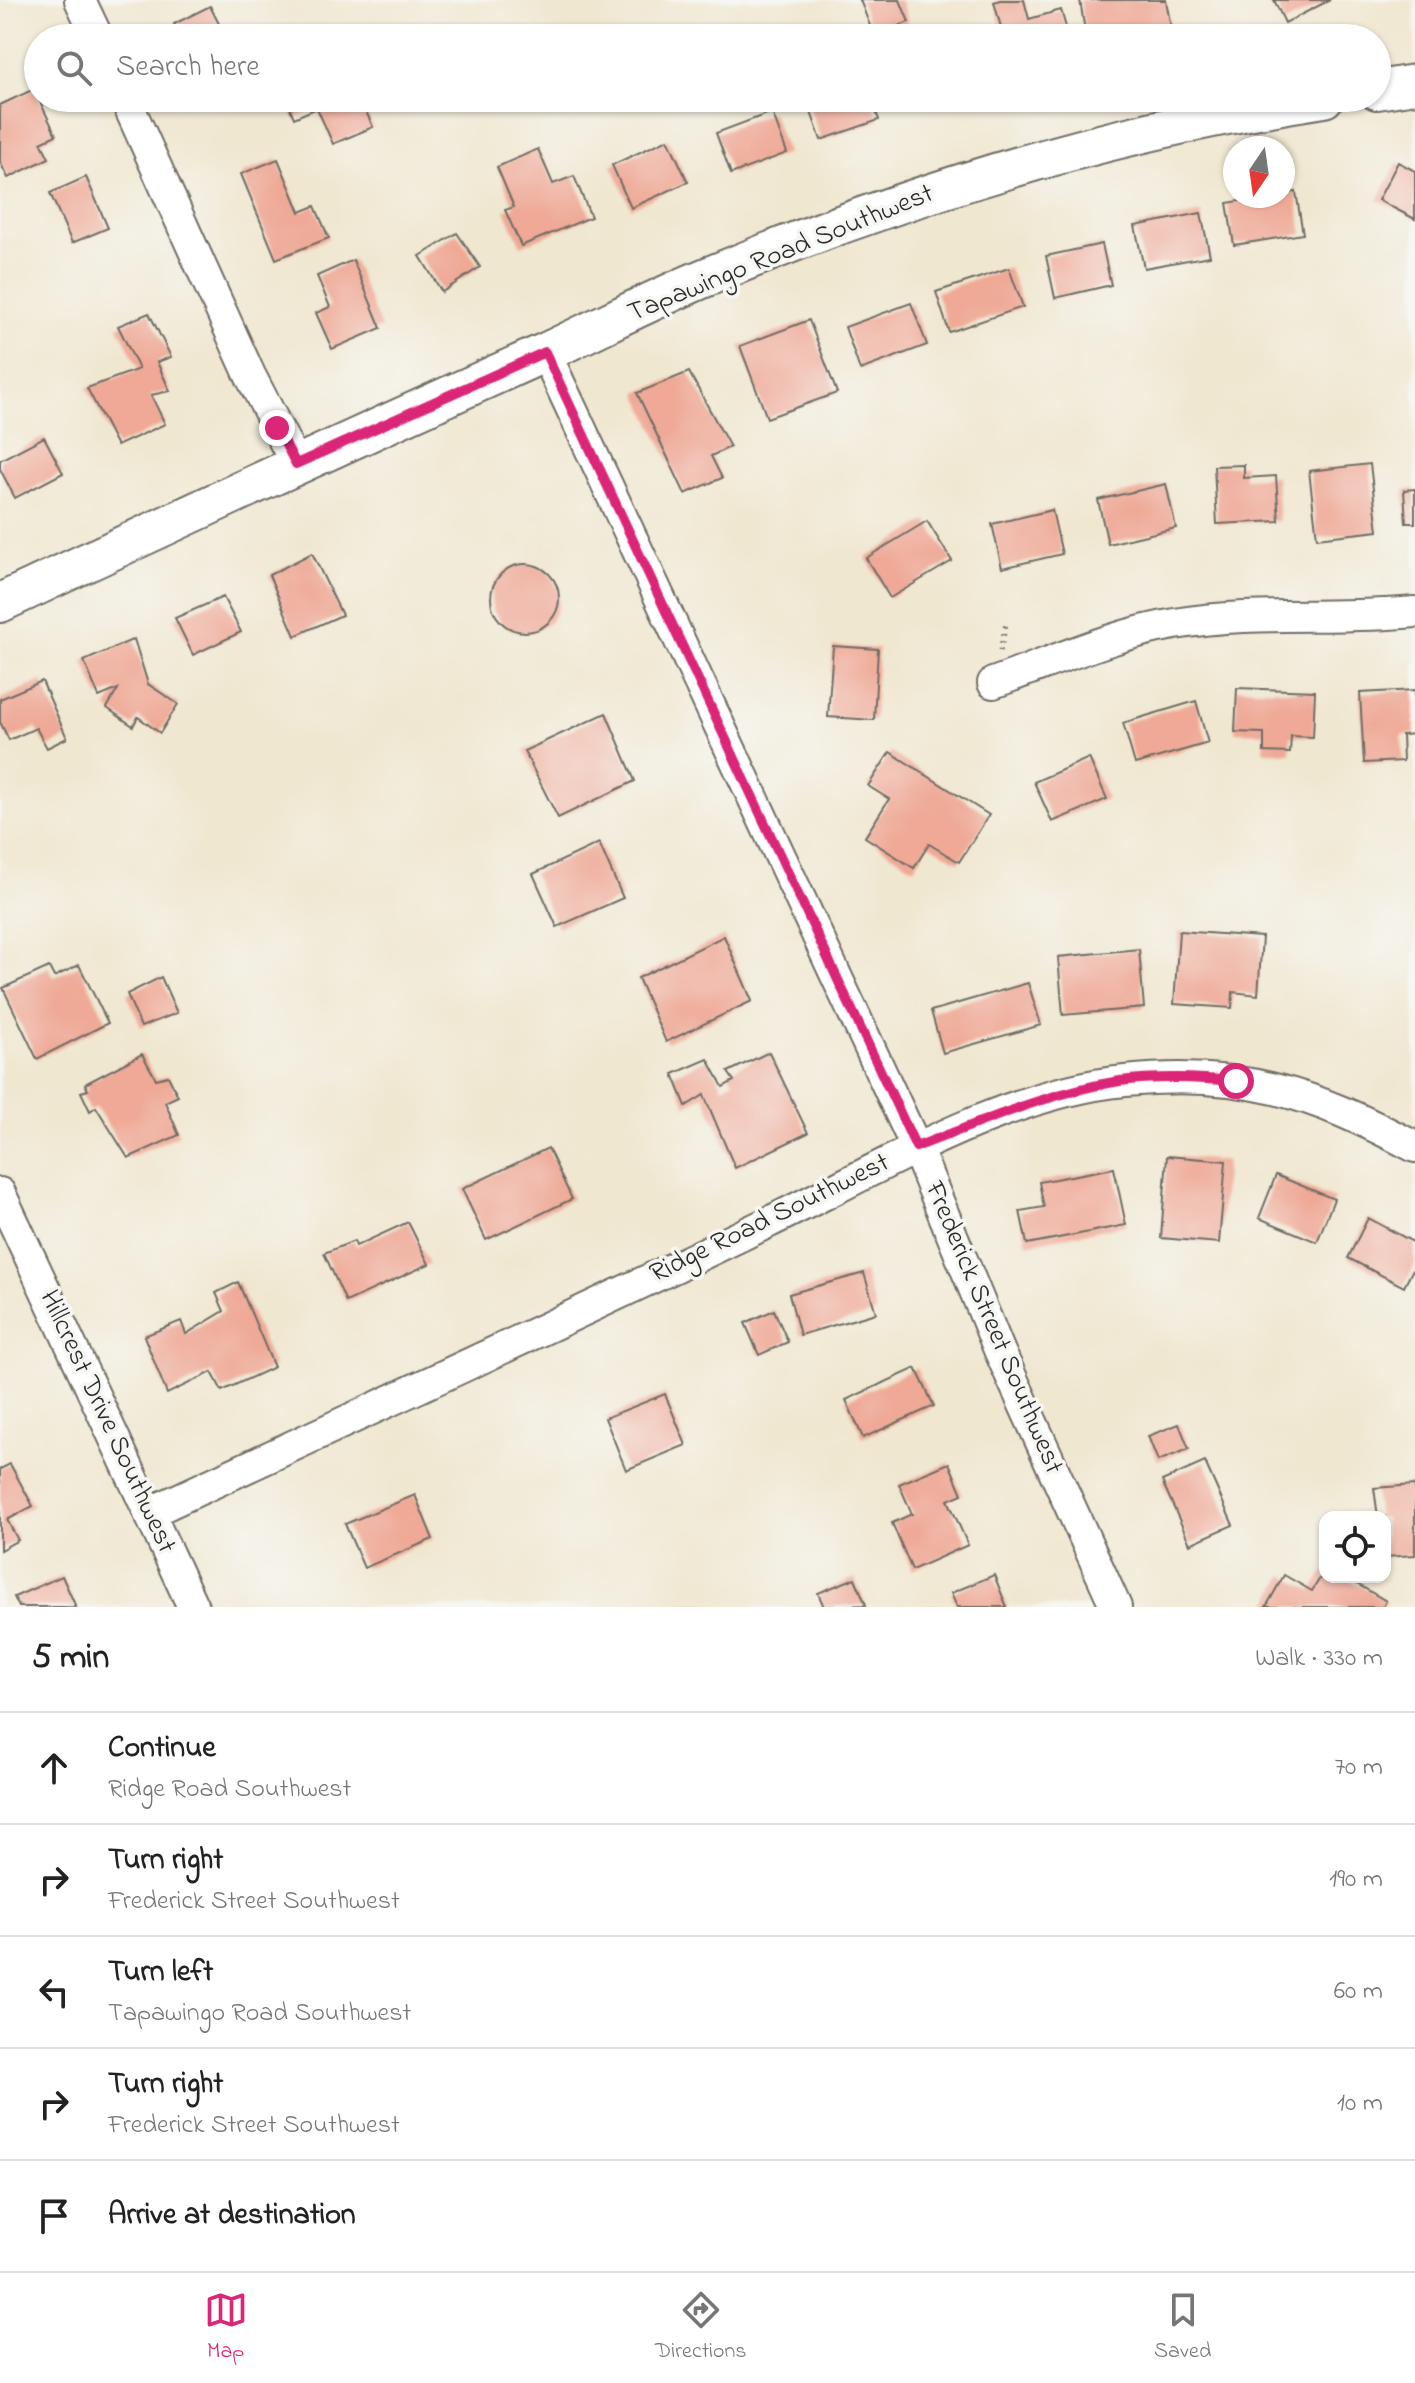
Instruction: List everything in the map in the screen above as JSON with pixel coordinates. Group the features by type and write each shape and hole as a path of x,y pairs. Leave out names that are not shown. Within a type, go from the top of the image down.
{"street":[{"path":"80,0 91,24"},
{"path":"1391,88 1415,84"},
{"path":"131,112 250,375 296,464"},
{"name":"Tapawingo Road Southwest","path":"0,603 713,274 950,187 1233,112"},
{"name":"Frederick Street Southwest","path":"545,352 916,1147 981,1310 1116,1607"},
{"path":"993,683 1139,632 1174,624 1241,616 1415,612"},
{"name":"Ridge Road Southwest","path":"149,1513 767,1223 916,1147 1066,1092 1121,1081 1177,1077 1236,1081 1291,1092 1345,1110 1415,1147"},
{"name":"Hillcrest Drive Southwest","path":"0,1193 193,1607"}],"building":[{"path":"860,0 900,0 909,22 904,24 869,24"},
{"path":"1024,0 1029,19 1061,10 1065,24 1000,24 994,2"},
{"path":"1080,0 1166,0 1170,24 1084,24"},
{"path":"1274,0 1330,0 1285,23"},
{"path":"210,6 219,24 174,24"},
{"path":"24,94 24,112 45,112 56,135 41,142 49,158 8,178 0,162 0,105"},
{"path":"292,112 308,112 294,118"},
{"path":"319,112 366,112 373,127 333,144"},
{"path":"772,112 787,153 731,174 716,133"},
{"path":"811,112 876,112 879,120 821,140"},
{"path":"668,139 688,182 631,208 612,165"},
{"path":"538,149 553,184 574,176 591,217 521,246 505,210 514,207 497,167"},
{"path":"278,159 300,212 315,206 329,238 276,259 241,174"},
{"path":"1398,162 1415,171 1415,219 1378,200"},
{"path":"86,177 108,228 72,243 50,193"},
{"path":"1295,192 1303,234 1234,245 1228,208 1295,208"},
{"path":"1201,213 1210,256 1144,268 1135,226"},
{"path":"457,233 480,267 442,292 420,256"},
{"path":"1102,244 1111,285 1055,298 1046,256"},
{"path":"353,260 381,328 332,349 316,313 330,307 317,276"},
{"path":"1009,268 1023,307 949,332 936,292"},
{"path":"911,303 927,345 860,370 845,327"},
{"path":"149,313 171,357 157,362 170,391 151,395 165,424 117,446 87,388 139,369 118,326"},
{"path":"809,320 837,393 767,418 740,346"},
{"path":"689,372 730,447 711,456 722,478 685,494 637,393"},
{"path":"44,437 63,473 15,498 0,469 0,460"},
{"path":"1370,464 1378,531 1317,538 1309,471"},
{"path":"1244,465 1244,478 1276,476 1279,521 1217,524 1214,466"},
{"path":"1166,484 1176,528 1108,544 1098,500"},
{"path":"1415,489 1415,523 1406,523 1404,490"},
{"path":"1052,510 1062,554 1002,568 992,524"},
{"path":"927,521 952,561 890,598 866,558"},
{"path":"312,553 342,615 295,636 269,575"},
{"path":"525,564 549,574 559,598 549,622 525,632 501,622 491,598 501,574"},
{"path":"223,597 241,632 193,655 175,618"},
{"path":"134,639 148,684 178,704 160,733 138,717 133,726 107,708 118,689 99,697 84,661"},
{"path":"833,646 878,649 874,720 828,717"},
{"path":"42,681 67,738 47,748 36,728 9,740 0,722 0,699"},
{"path":"1237,688 1315,691 1313,737 1291,736 1290,753 1264,752 1264,733 1235,732"},
{"path":"1415,690 1415,734 1402,735 1403,761 1364,763 1360,693"},
{"path":"1196,701 1208,743 1135,764 1123,723"},
{"path":"606,713 635,781 558,818 524,751"},
{"path":"890,752 989,815 959,862 929,844 914,868 865,837 889,799 868,786"},
{"path":"1089,758 1107,799 1052,822 1034,782"},
{"path":"599,843 623,898 557,927 533,874"},
{"path":"1179,931 1262,937 1258,995 1233,992 1232,1008 1174,1004"},
{"path":"724,936 752,1001 666,1042 638,978"},
{"path":"1139,949 1144,1008 1063,1015 1058,957"},
{"path":"79,965 108,1023 37,1059 3,988 49,967 54,977"},
{"path":"161,977 177,1013 141,1027 127,994"},
{"path":"1028,983 1041,1025 943,1053 931,1011"},
{"path":"769,1052 808,1133 735,1168 704,1095 686,1106 673,1074 708,1059 723,1087 734,1081 728,1072"},
{"path":"142,1054 156,1079 168,1076 178,1096 165,1102 179,1135 128,1158 96,1107 90,1111 81,1092 88,1090 85,1084"},
{"path":"548,1148 572,1199 486,1240 462,1189"},
{"path":"1167,1156 1226,1161 1219,1243 1161,1238"},
{"path":"1114,1168 1126,1225 1027,1244 1020,1211 1044,1207 1039,1182"},
{"path":"1276,1175 1334,1199 1317,1242 1259,1218"},
{"path":"1368,1218 1415,1243 1415,1265 1404,1287 1348,1258"},
{"path":"408,1222 429,1264 346,1302 324,1253 354,1241 356,1246"},
{"path":"864,1273 876,1313 800,1335 789,1294"},
{"path":"238,1282 274,1367 222,1391 212,1372 167,1394 144,1336 181,1321 186,1334 224,1311 216,1293"},
{"path":"774,1310 788,1342 759,1355 745,1323"},
{"path":"916,1368 934,1406 863,1438 846,1400"},
{"path":"665,1394 686,1445 626,1470 605,1418"},
{"path":"1179,1424 1189,1449 1158,1461 1148,1436"},
{"path":"1205,1462 1233,1525 1190,1544 1162,1481"},
{"path":"949,1463 962,1494 948,1500 968,1545 912,1570 892,1523 912,1514 899,1484"},
{"path":"10,1464 33,1506 7,1520 18,1540 0,1550 0,1469"},
{"path":"1415,1485 1415,1555 1391,1557 1391,1511 1377,1511 1374,1488"},
{"path":"415,1495 433,1539 364,1568 345,1524"},
{"path":"994,1575 1007,1607 957,1607 951,1593"},
{"path":"1284,1575 1312,1591 1319,1580 1319,1583 1355,1583 1386,1601 1383,1607 1266,1607"},
{"path":"62,1576 76,1607 19,1607 14,1597"},
{"path":"855,1578 866,1605 824,1607 818,1593"}],"route":[{"path":"277,428 296,464 545,352 916,1147 1066,1092 1121,1081 1177,1077 1236,1081"}]}
